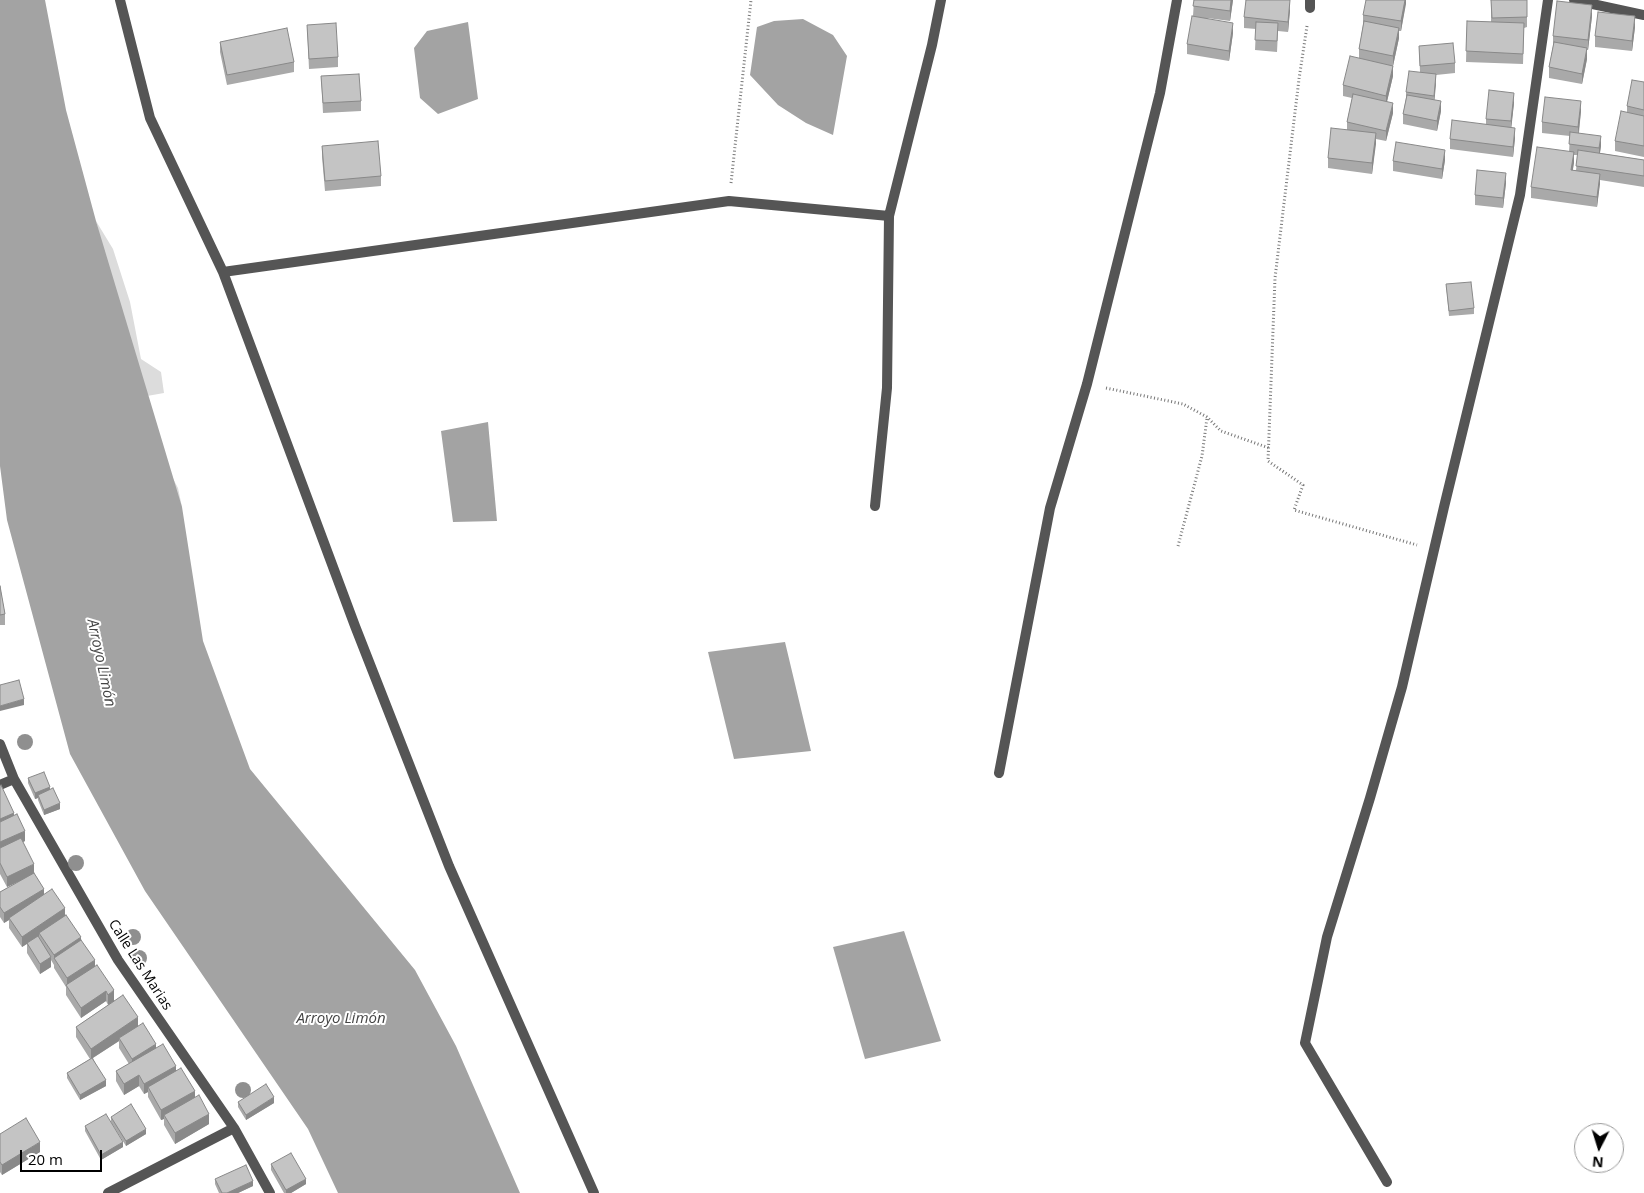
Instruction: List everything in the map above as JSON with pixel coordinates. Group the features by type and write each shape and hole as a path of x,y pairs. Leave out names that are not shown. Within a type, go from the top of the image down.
{"street":[{"path":"120,0 150,118 223,272 355,626 449,866 594,1193"},
{"path":"875,506 887,388 889,216 932,45 941,0"},
{"path":"999,773 1050,508 1087,384 1160,93 1177,0"},
{"path":"1388,1182 1305,1043 1327,936 1402,687 1520,195 1548,0"},
{"path":"1574,0 1644,15"},
{"path":"223,272 729,201 889,216"},
{"name":"Calle Las Marias","path":"0,744 14,779 118,960 234,1128 270,1193"},
{"path":"0,785 14,779"},
{"path":"108,1193 234,1128"}],"path":[{"path":"729,201 751,0"},
{"path":"1310,4 1275,278 1268,461 1303,485 1294,510 1434,550"},
{"path":"1087,384 1183,404 1207,417 1221,431 1269,448"},
{"path":"1178,546 1202,456 1207,417"}],"shaded area":[{"path":"96,221 113,249 130,302 141,359 161,372 164,393 147,396 170,473 178,488 182,507 168,512"}],"water":[{"name":"Arroyo Limón","path":"0,0 45,0 66,110 96,221 182,507 203,641 250,769 415,970 456,1046 520,1193 338,1193 308,1129 145,891 70,754 7,520 0,466"},
{"path":"803,19 833,35 847,56 833,135 806,123 778,105 750,75 757,27 774,21"},
{"path":"468,22 478,99 438,114 420,98 414,48 427,31"},
{"path":"488,422 497,521 453,522 441,431"},
{"path":"785,642 811,751 734,759 708,652"},
{"path":"904,931 941,1041 865,1059 833,947"}],"building":[{"path":"1194,0 1231,0 1230,11 1193,6"},
{"path":"1246,0 1290,0 1288,22 1244,17"},
{"path":"1366,0 1405,0 1401,21 1363,15"},
{"path":"1491,0 1527,0 1527,17 1492,18"},
{"path":"1557,1 1592,5 1588,40 1553,36"},
{"path":"1598,12 1635,16 1632,41 1595,36"},
{"path":"1192,16 1233,23 1229,51 1187,44"},
{"path":"1364,21 1399,28 1393,56 1359,49"},
{"path":"1467,21 1524,23 1523,54 1466,51"},
{"path":"1256,22 1278,23 1277,41 1255,40"},
{"path":"336,23 338,57 309,59 307,25"},
{"path":"287,28 294,62 227,75 220,42"},
{"path":"1554,42 1587,48 1582,74 1549,67"},
{"path":"1453,43 1455,63 1420,66 1419,46"},
{"path":"1350,56 1393,66 1386,96 1343,85"},
{"path":"1409,71 1436,74 1434,96 1406,92"},
{"path":"359,74 361,101 323,103 321,76"},
{"path":"1632,80 1644,82 1644,110 1627,106"},
{"path":"1489,90 1514,93 1511,121 1486,119"},
{"path":"1353,94 1393,103 1386,131 1347,122"},
{"path":"1407,95 1441,101 1437,121 1403,114"},
{"path":"1545,97 1581,101 1578,127 1542,122"},
{"path":"1621,111 1644,116 1644,146 1615,141"},
{"path":"1452,120 1515,128 1513,147 1450,139"},
{"path":"1331,128 1376,133 1372,163 1328,158"},
{"path":"1570,132 1601,136 1599,148 1569,144"},
{"path":"378,141 381,176 325,181 322,146"},
{"path":"1396,142 1445,150 1442,169 1393,161"},
{"path":"1537,147 1574,152 1571,170 1600,174 1597,197 1531,187"},
{"path":"1578,150 1644,160 1644,176 1576,166"},
{"path":"1477,170 1506,173 1503,198 1475,195"},
{"path":"1471,282 1474,308 1449,311 1446,284"},
{"path":"0,586 5,614 0,615"},
{"path":"19,680 24,699 0,706 0,685"},
{"path":"44,772 50,787 35,793 28,778"},
{"path":"0,786 14,813 0,819"},
{"path":"53,788 60,803 44,810 38,795"},
{"path":"17,814 25,831 0,842 0,822"},
{"path":"21,838 34,864 7,877 0,863 0,848"},
{"path":"34,873 44,889 4,913 0,907 0,892"},
{"path":"52,889 65,908 22,937 9,918"},
{"path":"66,915 81,937 54,955 39,933"},
{"path":"38,936 51,957 40,964 27,943"},
{"path":"81,940 95,960 67,978 54,958"},
{"path":"97,965 114,990 108,995 106,991 81,1008 66,985"},
{"path":"123,995 138,1017 91,1049 76,1027"},
{"path":"143,1023 156,1044 132,1059 119,1038"},
{"path":"163,1044 176,1066 144,1084 139,1075 124,1084 116,1071"},
{"path":"92,1058 106,1080 80,1095 67,1073"},
{"path":"181,1068 195,1091 161,1110 148,1087"},
{"path":"266,1084 274,1097 246,1115 238,1102"},
{"path":"199,1095 209,1114 175,1133 164,1115"},
{"path":"131,1104 146,1129 126,1141 111,1117"},
{"path":"106,1114 123,1142 101,1155 85,1126"},
{"path":"26,1118 40,1142 2,1165 0,1162 0,1134"},
{"path":"291,1153 306,1179 286,1190 271,1164"},
{"path":"246,1165 253,1181 227,1193 222,1193 215,1179"}]}
